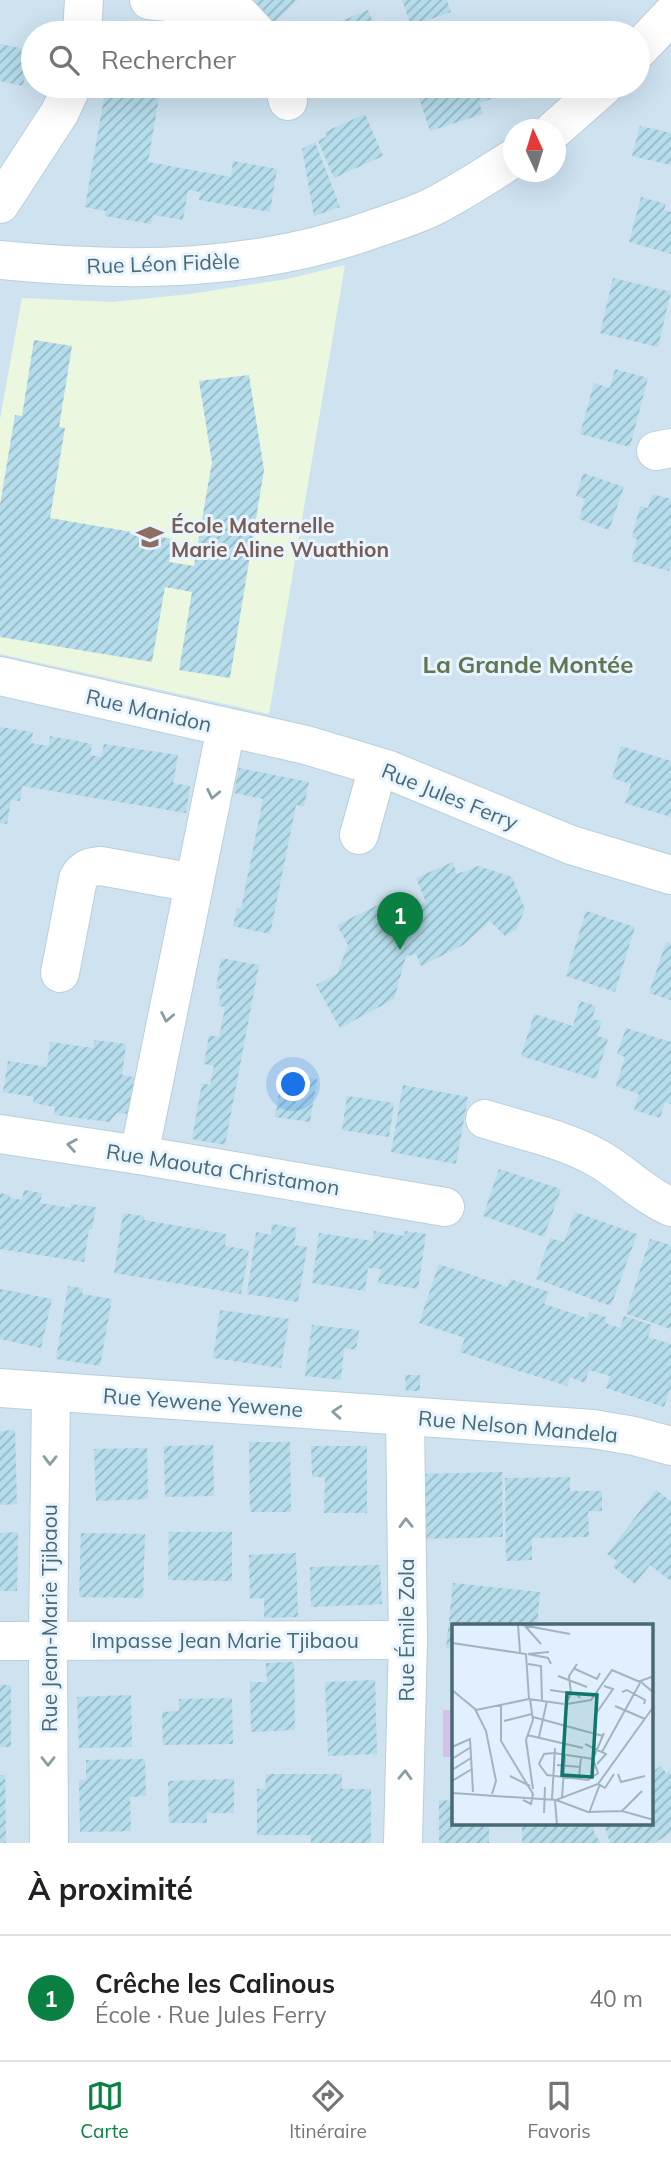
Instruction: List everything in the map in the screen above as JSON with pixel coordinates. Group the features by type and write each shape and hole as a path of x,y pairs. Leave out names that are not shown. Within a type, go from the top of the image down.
{"street":[{"path":"82,21 83,0"},
{"path":"149,0 224,8 246,21"},
{"path":"650,37 671,15"},
{"path":"0,204 66,98"},
{"path":"566,119 590,98"},
{"name":"Rue Léon Fidèle","path":"0,260 72,267 169,267 262,259 348,239 430,208 503,164"},
{"name":"Rue Manidon","path":"0,676 226,728 139,1155"},
{"name":"Rue Jules Ferry","path":"226,728 306,745 379,767 571,845 671,875"},
{"path":"359,835 379,767"},
{"path":"50,860 90,867 101,866 194,883"},
{"path":"60,973 78,879 82,872 90,867"},
{"path":"485,1119 568,1145 596,1157 618,1170 637,1188 671,1207"},
{"name":"Rue Maouta Christamon","path":"0,1134 445,1207"},
{"name":"Rue Yewene Yewene","path":"0,1388 405,1416"},
{"name":"Rue Jean-Marie Tjibaou","path":"48,1843 51,1392"},
{"name":"Rue Nelson Mandela","path":"405,1416 593,1429 671,1446"},
{"name":"Rue Émile Zola","path":"403,1843 408,1640 405,1416"},
{"name":"Impasse Jean Marie Tjibaou","path":"0,1641 408,1640"}],"shaded area":[{"path":"0,0 671,0 671,1843 0,1843"},
{"name":"École Maternelle Marie Aline Wuathion","path":"345,265 269,714 0,654 0,419 22,298 112,302 190,294 287,279"},
{"path":"443,1710 452,1710 452,1757 443,1757"}],"building":[{"path":"252,0 298,0 275,21 271,21"},
{"path":"402,0 447,0 451,12 425,21 409,21"},
{"path":"368,10 373,21 341,21"},
{"path":"0,44 21,48 21,86 0,81"},
{"path":"104,98 159,98 148,162 231,177 233,161 277,169 270,212 199,200 201,192 188,190 183,220 153,215 151,224 105,216 106,211 85,207"},
{"path":"419,98 491,98 479,103 483,114 430,131"},
{"path":"365,114 383,156 334,178 318,141 327,136 325,132"},
{"path":"640,126 671,133 671,165 632,156"},
{"path":"315,142 340,207 314,216 302,149"},
{"path":"641,197 666,204 664,210 671,212 671,254 629,242"},
{"path":"613,278 671,292 658,347 600,333"},
{"path":"34,340 72,346 59,427 65,428 50,518 173,539 169,562 194,566 212,462 199,381 249,375 264,470 230,678 179,670 192,592 165,587 152,662 0,637 0,505 15,415 22,416"},
{"path":"615,369 648,378 630,447 580,434 594,383 610,388"},
{"path":"583,473 624,487 609,530 579,519 585,499 576,496"},
{"path":"652,494 671,499 669,571 631,561 637,539 632,537 640,506 648,508"},
{"path":"0,727 33,732 31,743 49,746 50,736 92,744 90,755 101,757 104,744 178,755 173,783 190,786 186,813 22,786 20,801 11,800 7,824 0,823"},
{"path":"621,746 671,761 671,817 625,803 631,784 612,778"},
{"path":"239,768 309,782 304,807 296,805 270,934 233,926 237,908 241,909 263,799 234,793"},
{"path":"453,862 457,874 478,866 512,877 525,909 516,930 505,936 490,921 463,945 421,966 416,954 406,956 394,999 340,1028 316,985 337,974 348,945 337,925 378,905 391,922 402,912 426,902 416,878"},
{"path":"586,911 635,927 615,992 566,976"},
{"path":"666,942 671,944 671,1000 649,993"},
{"path":"221,958 259,965 225,1145 192,1139 202,1083 210,1085 214,1066 204,1064 209,1035 219,1037 225,1007 218,1006 222,989 216,988"},
{"path":"580,1001 596,1006 592,1019 602,1021 597,1036 608,1039 596,1079 521,1056 534,1014 573,1026"},
{"path":"626,1028 671,1042 671,1104 665,1102 660,1118 634,1110 639,1094 616,1086 625,1057 617,1054"},
{"path":"94,1040 126,1044 122,1075 138,1078 133,1114 117,1113 109,1122 54,1115 55,1107 33,1103 34,1097 3,1092 8,1061 47,1067 50,1042 94,1048"},
{"path":"282,1074 317,1079 310,1122 275,1117"},
{"path":"403,1085 468,1097 456,1164 391,1152"},
{"path":"347,1096 394,1103 389,1137 342,1130"},
{"path":"499,1169 561,1189 544,1237 483,1216"},
{"path":"24,1190 42,1193 40,1203 71,1208 71,1204 96,1207 92,1229 89,1229 84,1262 0,1249 0,1193 22,1200"},
{"path":"575,1212 637,1234 611,1306 536,1279 550,1238 564,1242"},
{"path":"123,1213 144,1216 144,1220 226,1234 225,1246 249,1250 241,1294 114,1273"},
{"path":"272,1224 297,1228 294,1245 307,1247 298,1302 247,1294 256,1232 271,1235"},
{"path":"374,1231 404,1236 405,1231 426,1234 418,1289 378,1283 381,1269 368,1268 365,1291 312,1283 319,1233 373,1241"},
{"path":"650,1239 671,1245 671,1329 626,1314"},
{"path":"439,1264 508,1287 510,1279 549,1292 544,1304 587,1318 589,1312 606,1317 605,1323 620,1328 624,1316 652,1325 648,1337 671,1344 671,1387 664,1407 606,1388 610,1376 589,1370 585,1383 570,1377 567,1386 460,1352 465,1338 419,1323"},
{"path":"68,1286 83,1288 82,1294 112,1299 100,1366 56,1359"},
{"path":"0,1289 52,1299 41,1348 0,1339"},
{"path":"220,1310 289,1319 281,1368 213,1358"},
{"path":"312,1325 359,1330 356,1350 344,1348 341,1380 305,1376"},
{"path":"405,1375 420,1375 420,1391 406,1391"},
{"path":"15,1430 17,1504 0,1505 0,1431"},
{"path":"249,1442 290,1442 291,1512 250,1512"},
{"path":"213,1445 214,1496 165,1497 164,1446"},
{"path":"311,1446 367,1446 367,1513 324,1513 325,1477 312,1477"},
{"path":"147,1448 148,1499 96,1501 94,1449"},
{"path":"502,1472 503,1537 424,1539 422,1474"},
{"path":"570,1477 570,1491 602,1491 602,1511 588,1511 589,1537 532,1538 532,1560 506,1561 505,1478"},
{"path":"656,1490 671,1501 671,1581 650,1565 635,1584 613,1567 617,1561 607,1554"},
{"path":"18,1532 17,1591 0,1591 0,1533"},
{"path":"169,1532 232,1532 232,1581 168,1580"},
{"path":"81,1533 145,1534 143,1598 79,1597"},
{"path":"296,1553 298,1617 264,1618 264,1598 250,1599 249,1555"},
{"path":"380,1565 382,1604 311,1607 310,1567"},
{"path":"453,1583 540,1592 537,1624 452,1624 452,1649 446,1648"},
{"path":"294,1662 295,1730 251,1732 250,1682 267,1682 266,1663"},
{"path":"375,1680 377,1754 328,1756 325,1682"},
{"path":"0,1685 11,1685 11,1747 0,1747"},
{"path":"131,1695 132,1747 79,1748 77,1697"},
{"path":"232,1698 233,1744 163,1745 162,1712 179,1711 179,1699"},
{"path":"145,1759 146,1796 130,1797 131,1831 80,1832 79,1780 86,1780 86,1760"},
{"path":"661,1766 666,1773 671,1770 671,1833 654,1843 610,1843 605,1826 654,1826 654,1771"},
{"path":"266,1774 342,1774 342,1789 371,1789 371,1843 311,1843 311,1835 257,1835 257,1789 265,1789"},
{"path":"0,1775 5,1775 6,1843 0,1843"},
{"path":"234,1779 234,1813 207,1813 207,1823 169,1823 168,1781"},
{"path":"439,1800 452,1801 452,1826 489,1826 489,1843 439,1843"},
{"path":"522,1826 594,1826 594,1833 601,1843 522,1843"}],"place":[{"name":"École Maternelle Marie Aline Wuathion","path":"150,537"},
{"name":"Crêche les Calinous","path":"400,950"}],"district":[{"name":"La Grande Montée","path":"528,664"}]}
